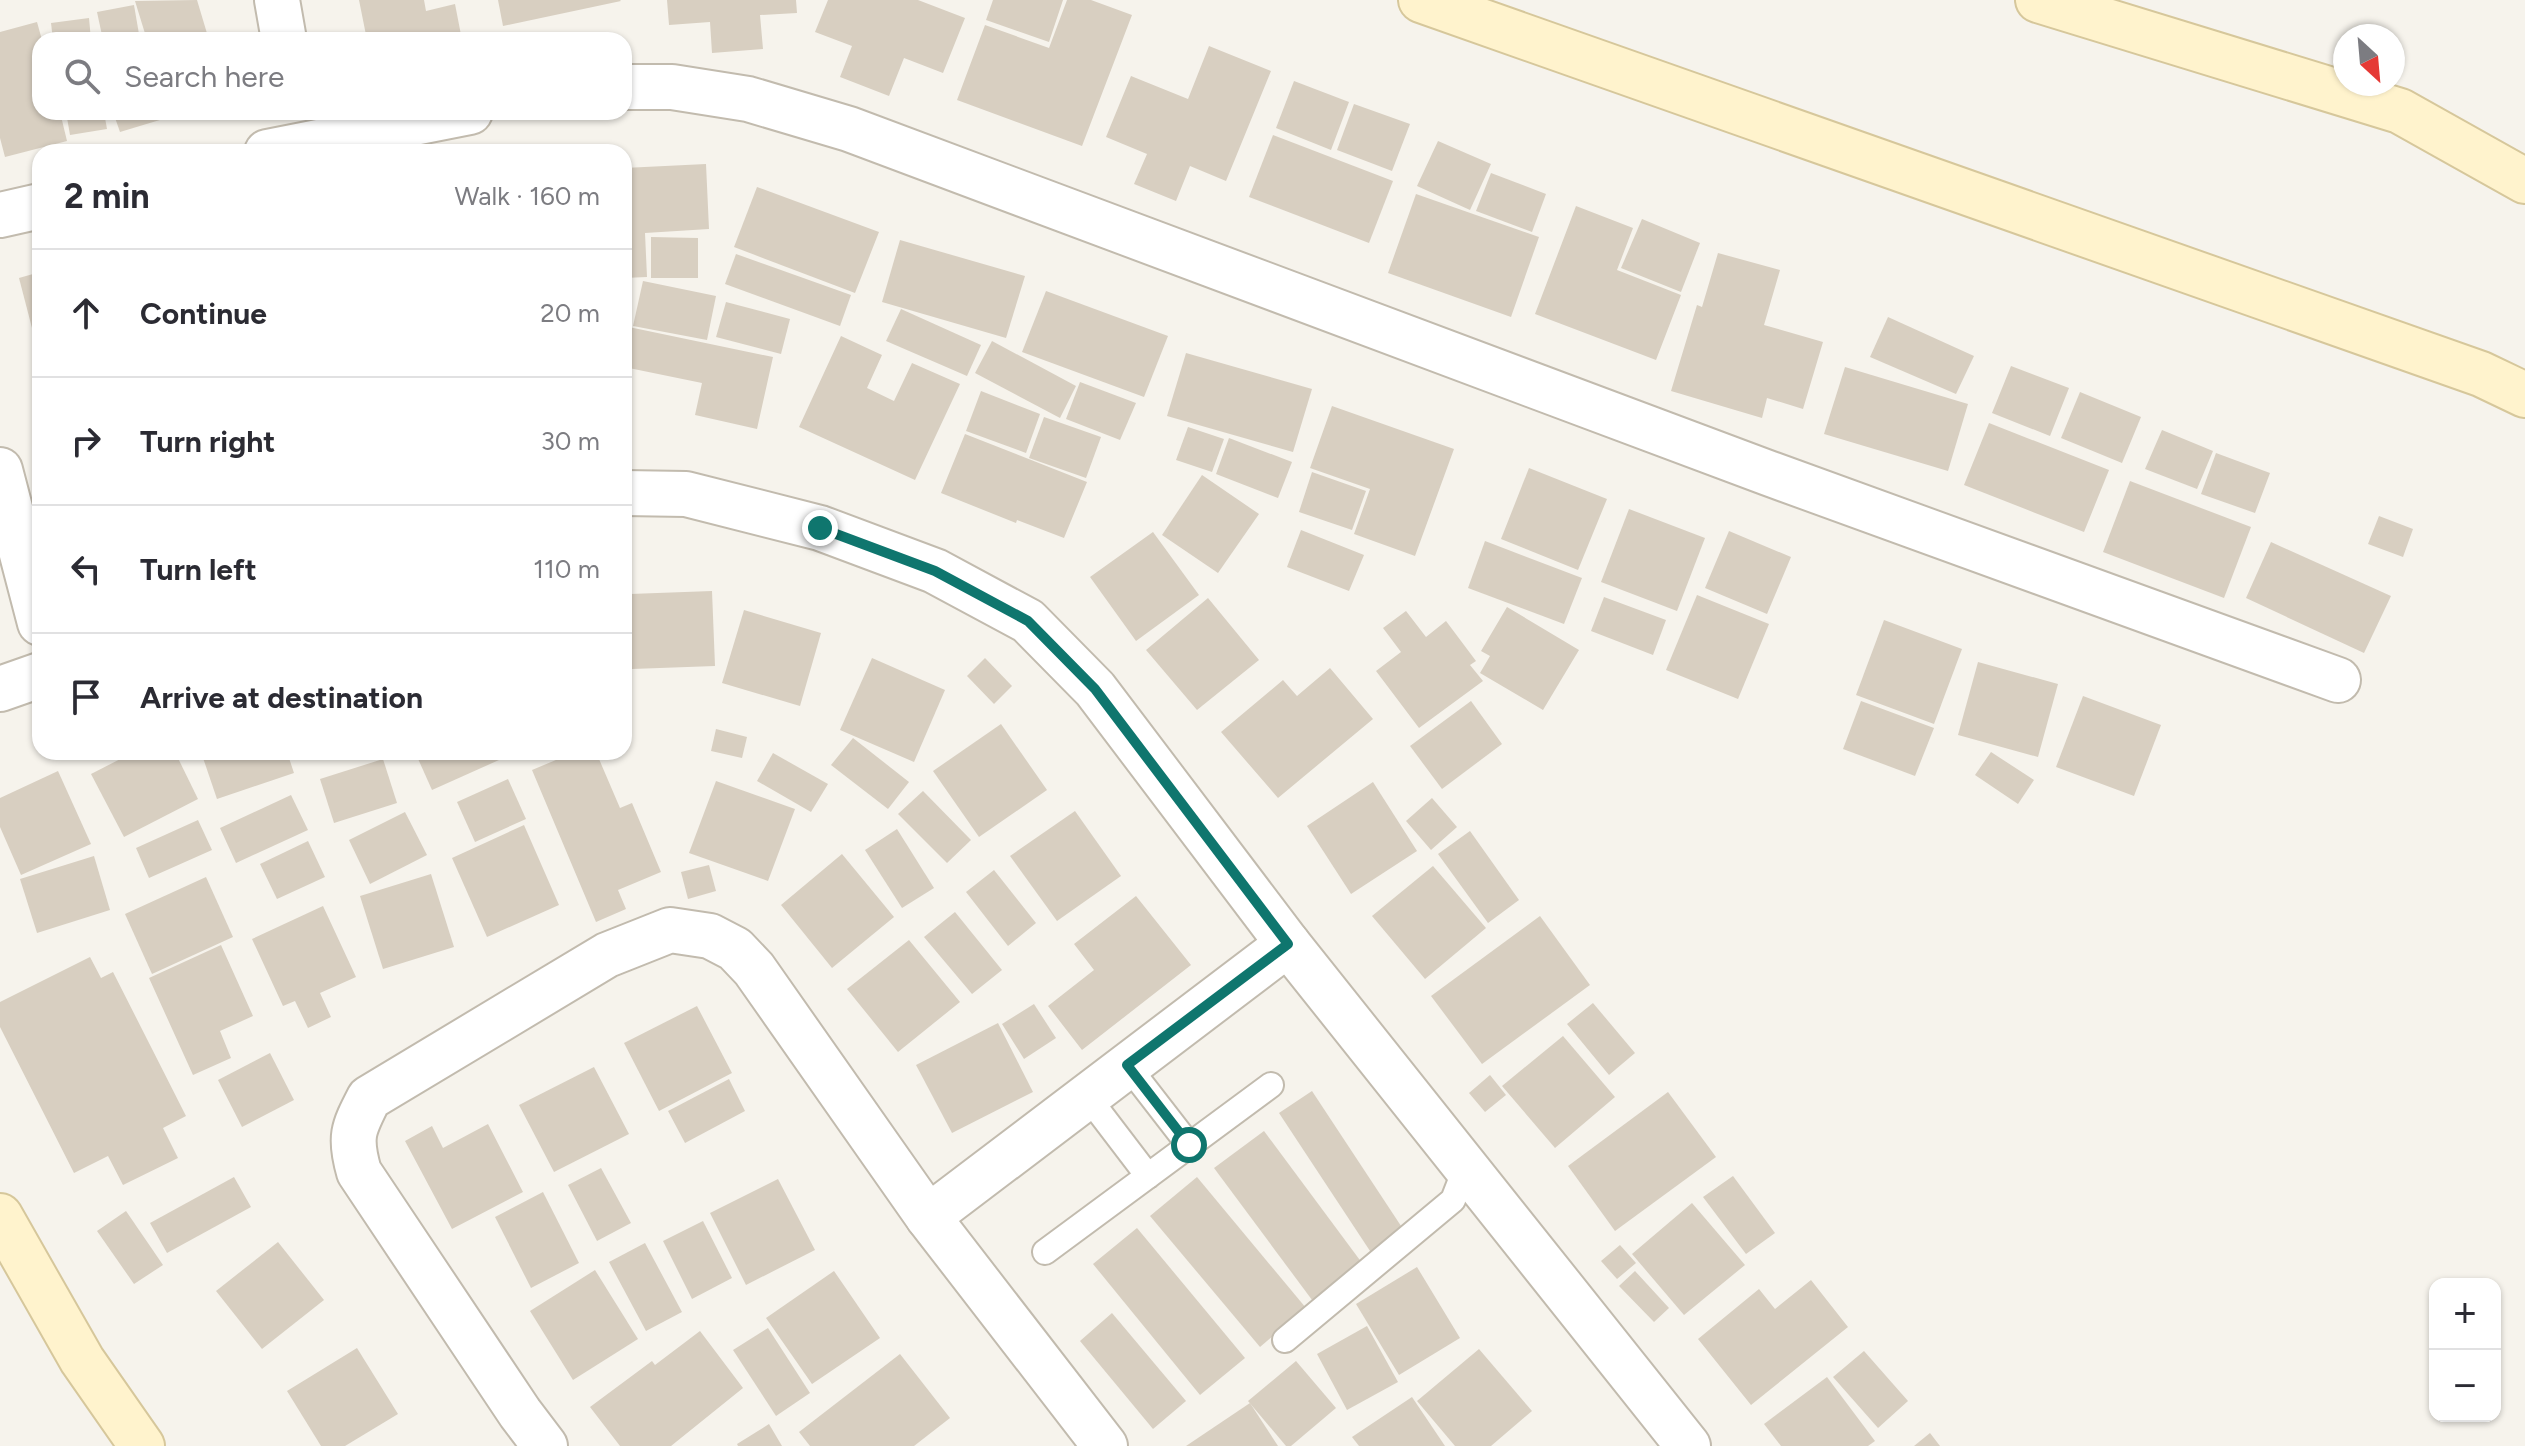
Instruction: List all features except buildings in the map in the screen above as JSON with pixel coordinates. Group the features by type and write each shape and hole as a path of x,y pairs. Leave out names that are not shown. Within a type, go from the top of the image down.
{"street":[{"path":"277,0 283,32"},
{"path":"1421,0 2466,368 2525,395"},
{"path":"2038,0 2400,111 2525,181"},
{"path":"632,87 672,87 748,99 849,129 1768,473 2338,680"},
{"path":"290,136 410,120"},
{"path":"0,215 32,208"},
{"path":"0,470 32,592"},
{"path":"632,493 686,494 820,528 935,571 1028,621 1095,689 1288,944 1688,1446"},
{"path":"0,689 32,678"},
{"path":"545,1446 359,1172 352,1147 356,1123 369,1098 580,970 607,955 670,930 710,936 735,949 754,969 928,1217 1105,1446"},
{"path":"928,1217 1288,944"},
{"path":"0,1216 82,1360 142,1446"}],"lane":[{"path":"1127,1065 1189,1145"},
{"path":"1045,1252 1271,1085"},
{"path":"1087,1096 1148,1176"},
{"path":"1285,1340 1453,1200 1460,1182 1462,1162"}],"route":[{"path":"820,528 935,571 1028,621 1095,689 1288,944 1127,1065 1189,1145"}]}
